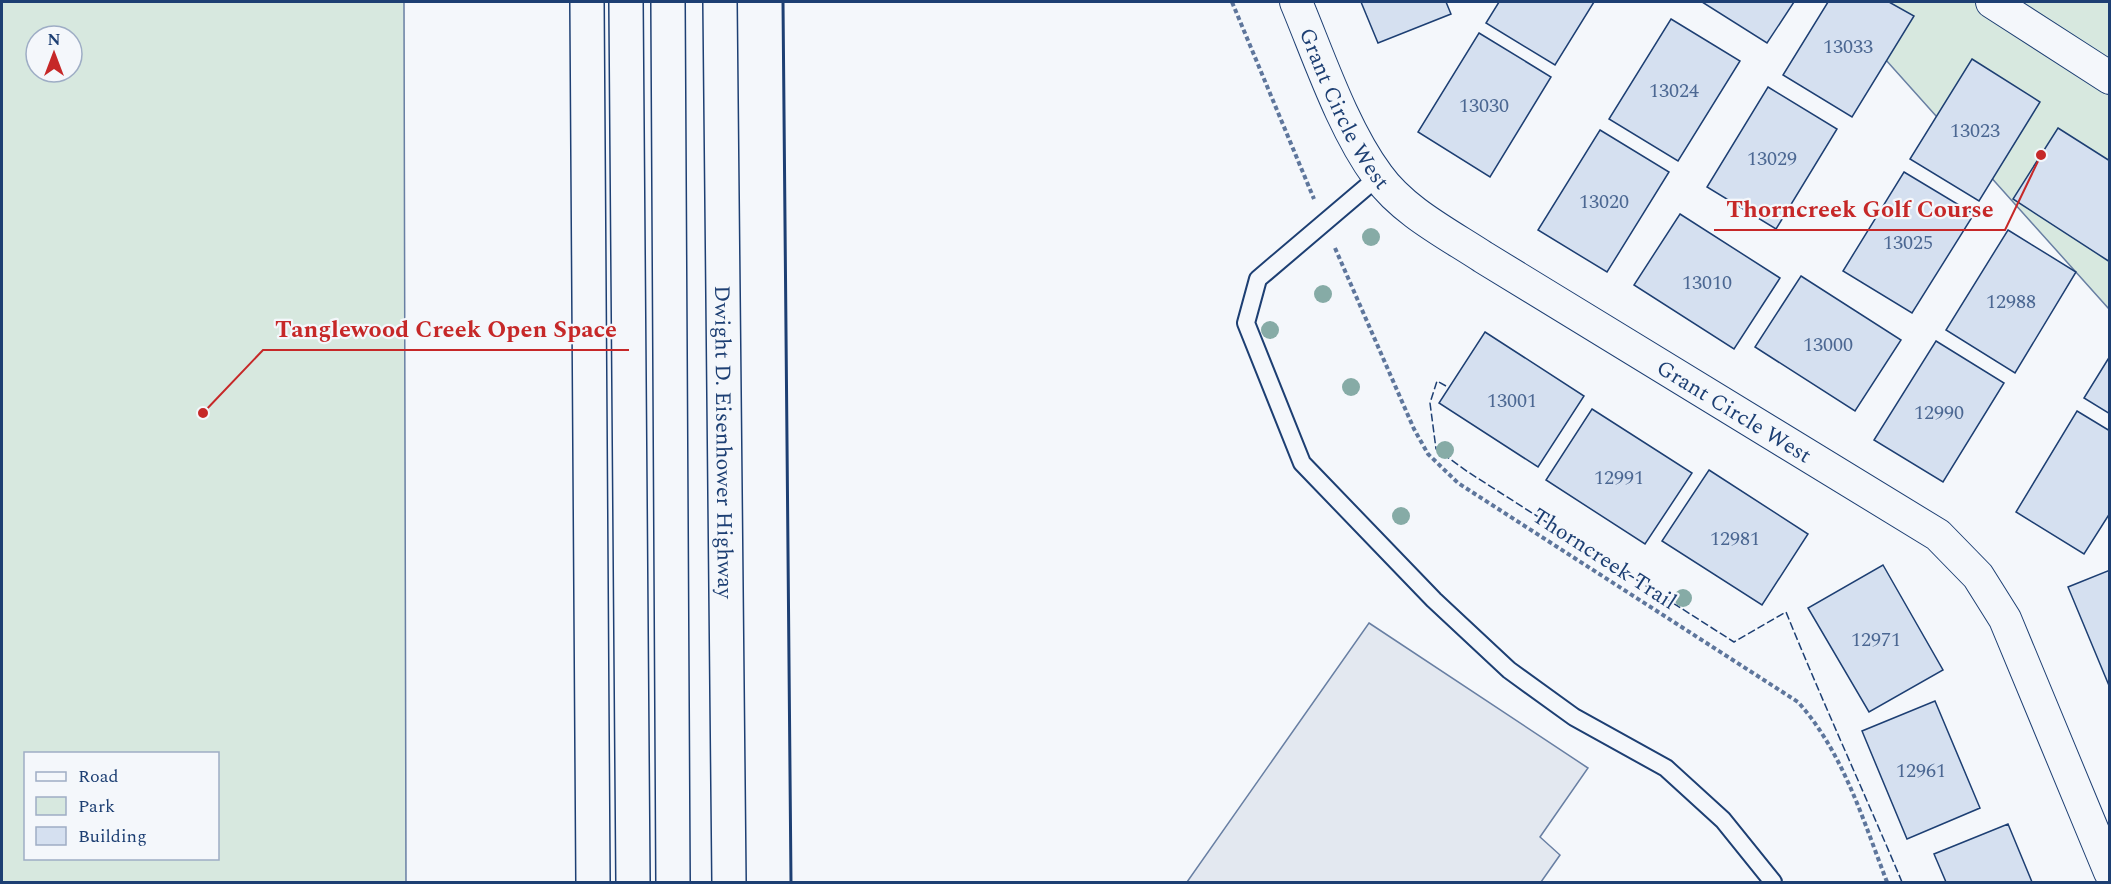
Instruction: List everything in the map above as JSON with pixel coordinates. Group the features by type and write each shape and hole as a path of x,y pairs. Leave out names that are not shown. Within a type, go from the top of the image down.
{"highway":[{"path":"587,2 593,882"},
{"path":"626,2 633,882"},
{"path":"668,2 673,882"},
{"name":"Dwight D. Eisenhower Highway","path":"720,2 729,882"}],"street":[{"name":"Grant Circle West","path":"1296,2 1350,130 1378,177 1412,211 1483,257 1938,536 1978,576 2005,620 2109,872"},
{"path":"1992,2 2109,78"}],"lane":[{"path":"1378,177 1258,279 1246,323 1302,463 1434,600 1509,670 1574,717 1665,768 1723,819 1773,882"}],"path":[{"path":"1232,2 1317,205"},
{"name":"Thorncreek Trail","path":"1331,239 1414,429 1428,454 1458,483 1797,702 1826,738 1857,804 1887,882"}],"green space":[{"path":"2,2 404,2 406,882 2,882"},
{"path":"1834,2 2109,2 2109,309"}],"shaded area":[{"path":"1369,623 1588,768 1540,837 1560,855 1541,882 1187,882"}],"building":[{"path":"1361,2 1446,2 1451,14 1378,43"},
{"path":"1499,2 1594,2 1555,65 1486,23"},
{"path":"1702,2 1794,2 1767,43"},
{"path":"1828,2 1889,2 1914,16 1852,117 1783,75"},
{"path":"1671,19 1740,61 1678,161 1609,119"},
{"path":"1479,33 1551,77 1490,177 1418,132"},
{"path":"1972,59 2040,102 1979,201 1910,159"},
{"path":"1768,87 1837,129 1776,229 1707,187"},
{"path":"2058,128 2110,161 2110,262 2013,199"},
{"path":"1600,130 1669,172 1607,272 1538,230"},
{"path":"1904,172 1974,214 1912,313 1843,271"},
{"path":"1680,214 1780,278 1734,349 1634,285"},
{"path":"2008,230 2076,272 2015,373 1946,330"},
{"path":"1801,276 1901,340 1855,411 1755,347"},
{"path":"1485,332 1584,396 1538,467 1439,403"},
{"path":"1936,341 2004,383 1943,482 1874,440"},
{"path":"2110,356 2110,414 2084,398"},
{"path":"1592,409 1692,473 1645,544 1546,480"},
{"path":"2077,411 2110,431 2110,513 2084,554 2016,512"},
{"path":"1709,470 1808,534 1762,605 1662,541"},
{"path":"1883,565 1943,670 1869,712 1808,608"},
{"path":"2110,570 2110,688 2068,587"},
{"path":"1935,701 1980,808 1907,839 1862,731"},
{"path":"2008,824 2032,882 1946,882 1934,854"}],"fence":[{"path":"1446,386 1437,381 1430,403 1436,449 1468,472 1734,642 1786,612 1902,882"}],"wall":[{"path":"783,2 791,882"}],"place":[{"name":"Thorncreek Golf Course","path":"2041,155"},
{"name":"Tanglewood Creek Open Space","path":"203,413"}]}
